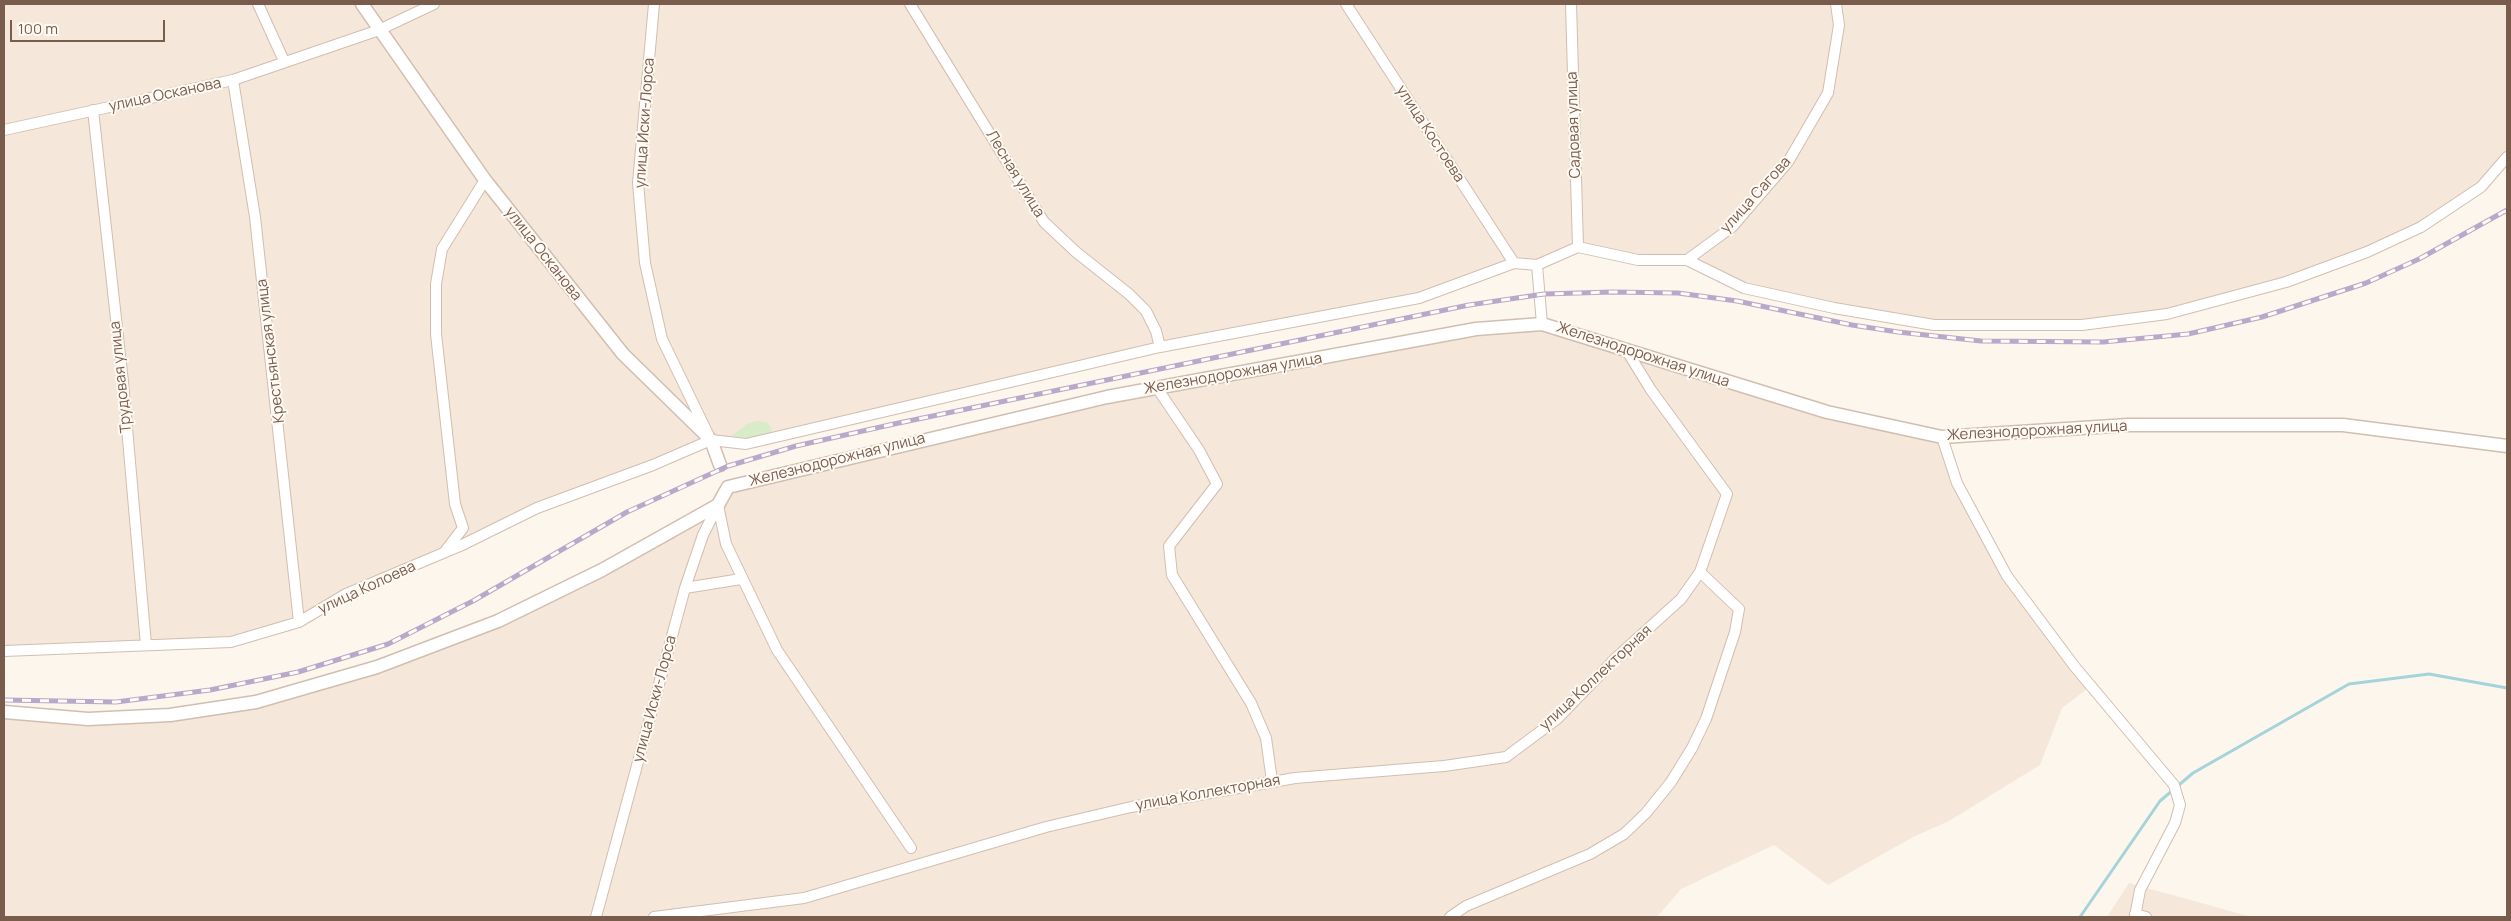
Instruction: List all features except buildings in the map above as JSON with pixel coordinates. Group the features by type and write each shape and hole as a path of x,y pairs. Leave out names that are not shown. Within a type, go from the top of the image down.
{"street":[{"path":"258,4 284,61"},
{"name":"улица Осканова","path":"362,4 485,180 623,354 711,440 728,487"},
{"name":"улица Осканова","path":"4,130 233,80 379,30 434,4"},
{"name":"улица Иски-Лорса","path":"654,4 638,183 645,263 662,339 711,440"},
{"name":"Лесная улица","path":"910,4 1044,222 1076,252 1129,294 1146,311 1156,332 1160,347"},
{"name":"улица Костоева","path":"1346,4 1514,263"},
{"name":"Садовая улица","path":"1571,4 1578,247"},
{"name":"улица Сагова","path":"1687,260 1732,227 1788,162 1828,93 1839,24 1836,4"},
{"name":"Крестьянская улица","path":"233,80 255,217 299,622"},
{"name":"Трудовая улица","path":"93,110 123,382 146,645"},
{"path":"711,440 746,444 1160,347 1419,298 1514,263 1537,266 1578,247 1638,260 1687,260 1744,288 1834,308 1934,325 2082,325 2167,314 2286,282 2367,252 2422,227 2481,186 2507,157"},
{"path":"444,553 463,528 455,504 436,334 436,284 442,249 485,180"},
{"path":"1537,266 1542,324"},
{"name":"Железнодорожная улица","path":"728,487 1088,401 1476,329 1542,324 1827,412 1942,437 2128,425 2343,425 2507,446"},
{"name":"улица Коллекторная","path":"654,917 804,898 1046,827 1130,807 1272,781 1444,766 1506,757 1557,719 1617,657 1681,598 1700,572 1727,494 1651,390 1627,351"},
{"path":"1157,388 1199,450 1217,484 1169,546 1172,576 1251,703 1266,738 1272,781"},
{"path":"1942,437 1957,482 2007,576 2075,668 2174,785 2180,805 2176,823 2140,890 2135,916 2146,917"},
{"name":"улица Колоева","path":"4,651 231,642 299,622 346,594 444,553 537,508 653,466 711,440"},
{"name":"улица Иски-Лорса","path":"596,917 685,588 703,535 728,487"},
{"path":"4,712 88,718 170,715 256,702 377,667 498,621 602,570 718,504 726,544 741,579 777,650 911,848"},
{"path":"687,521 698,525 703,535"},
{"path":"1450,917 1466,906 1590,854 1624,834 1646,813 1671,782 1692,748 1706,718 1735,632 1739,609 1700,572"},
{"path":"685,588 741,579"}],"shaded area":[{"path":"4,4 2507,4 2507,157 2481,187 2421,227 2367,252 2167,314 2082,325 1934,325 1744,288 1687,260 1638,260 1578,247 1537,265 1514,263 1419,298 1160,347 746,444 711,440 537,508 346,594 299,622 231,642 4,651"},
{"path":"1542,324 1827,412 1942,437 1957,483 2007,576 2091,686 2062,708 2040,765 1949,821 1913,837 1828,885 1774,845 1681,889 1657,917 4,917 4,712 88,719 256,702 498,621 718,505 728,487 1107,397"},
{"path":"2129,883 2252,917 2107,917"}],"green space":[{"path":"757,421 767,422 772,429 770,435 755,439 731,436 749,423"}],"waterway":[{"path":"2080,917 2160,801 2193,773 2349,684 2429,674 2507,688"}],"railway":[{"path":"4,700 116,702 210,690 298,672 388,644 473,601 627,512 728,466 796,446 894,424 1469,305 1544,294 1678,293 1737,301 1852,325 1898,332 1981,341 2103,342 2188,334 2262,317 2366,283 2419,259 2507,210"}]}
